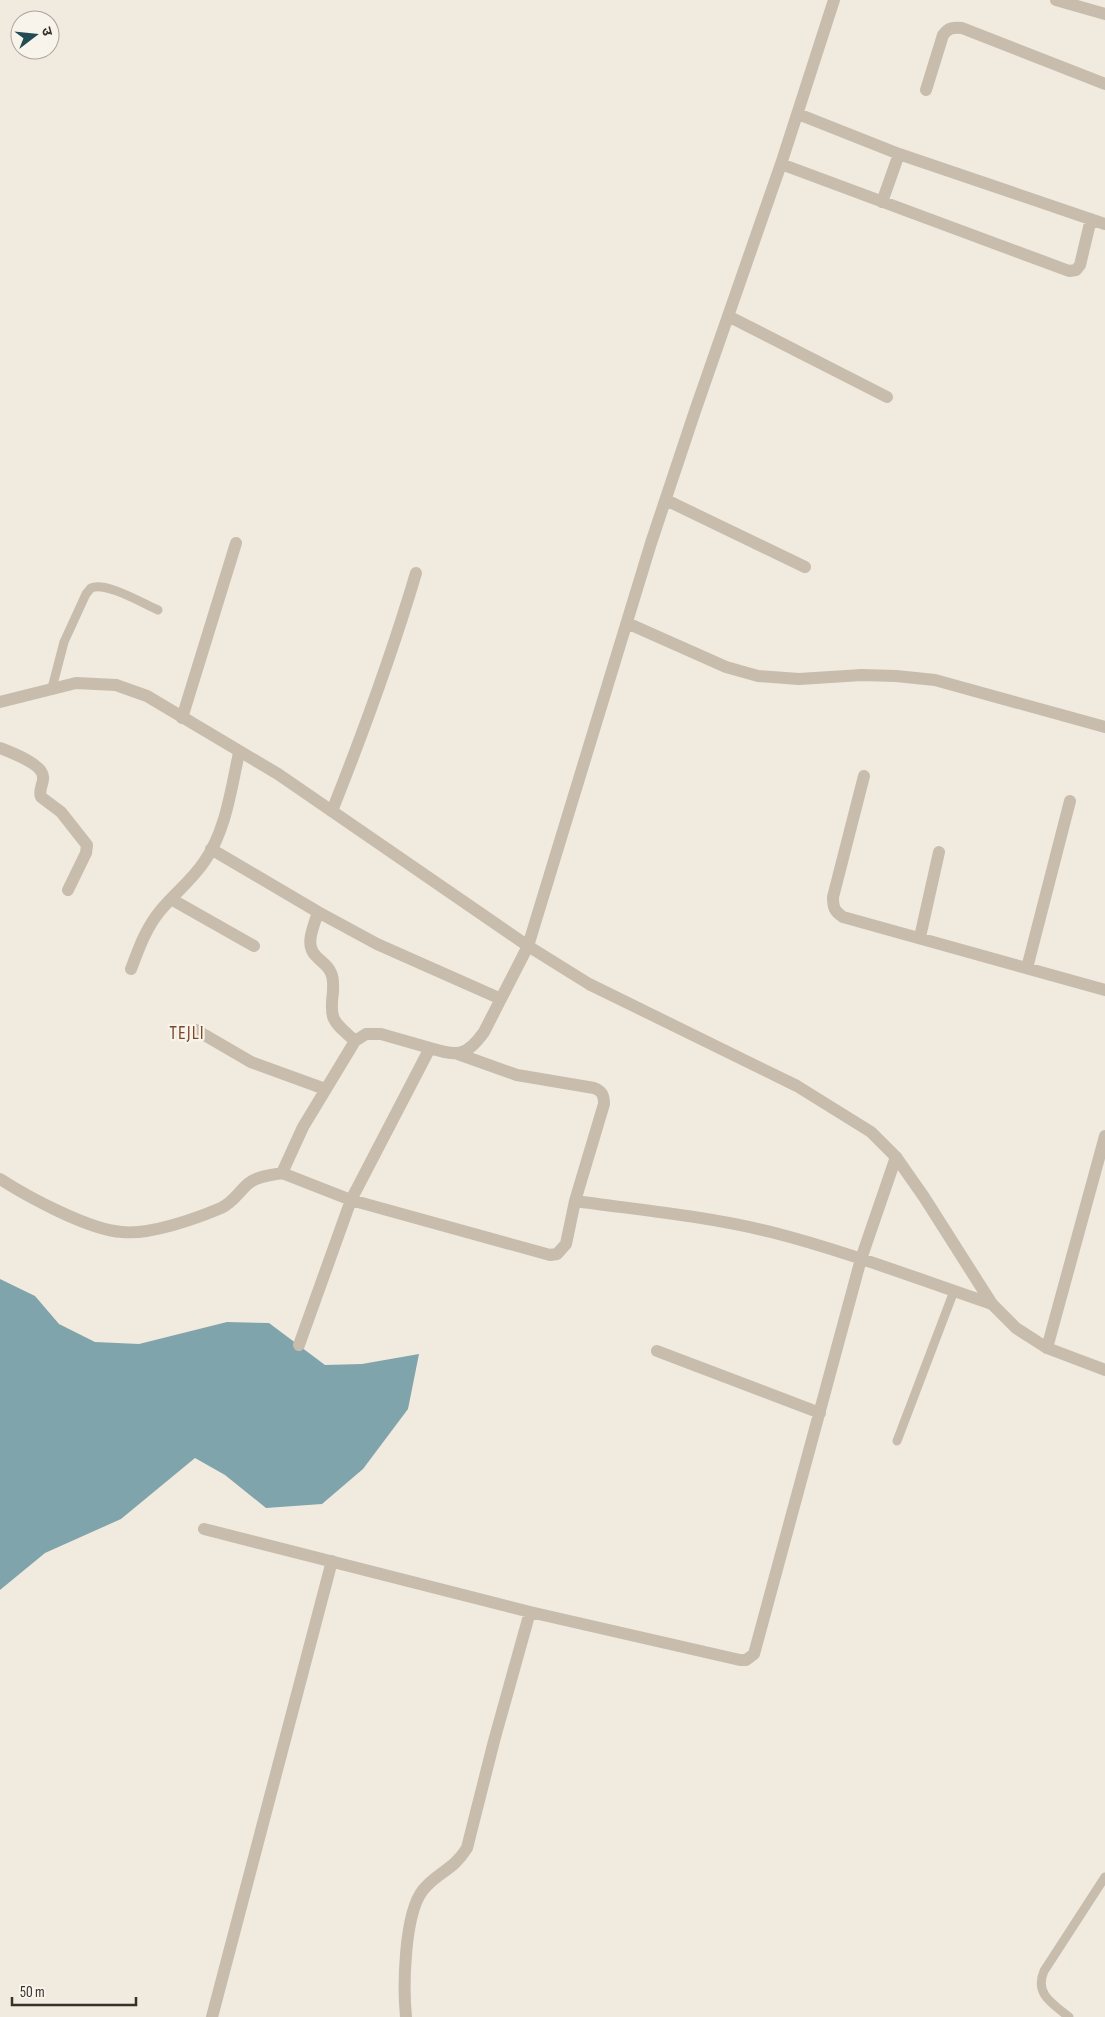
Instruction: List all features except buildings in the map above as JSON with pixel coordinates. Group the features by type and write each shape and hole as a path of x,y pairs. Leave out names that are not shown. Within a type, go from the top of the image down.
{"street":[{"path":"458,1054 468,1050 484,1032 528,946 666,500 798,114 834,0"},
{"path":"1056,0 1105,14"},
{"path":"926,90 943,35 946,30 954,27 962,28 1105,84"},
{"path":"798,114 899,154 1105,224"},
{"path":"882,202 899,154"},
{"path":"781,164 1069,271 1076,270 1080,265 1091,219"},
{"path":"728,316 887,396"},
{"path":"666,500 805,567"},
{"path":"182,718 236,542"},
{"path":"332,811 394,648 416,573"},
{"path":"627,623 726,667 758,676 798,679 879,675 935,680 1105,727"},
{"path":"0,702 76,682 116,685 146,696 239,753 278,774 528,946 589,984 797,1086 872,1132 896,1157 924,1197 992,1304 1016,1328 1047,1348 1105,1370"},
{"path":"0,748 23,757 42,771 41,796 61,812 87,845 86,853 68,890"},
{"path":"131,969 149,927 205,861 218,835 228,803 239,753"},
{"path":"864,776 833,897 833,906 836,912 842,917 920,937 1105,990"},
{"path":"1027,968 1070,800"},
{"path":"211,849 318,912 378,944 501,999"},
{"path":"920,937 939,852"},
{"path":"171,899 254,946"},
{"path":"318,912 309,943 310,949 314,955 328,966 332,974 334,983 330,1009 332,1017 337,1026 355,1040"},
{"path":"196,1030 251,1062 325,1089"},
{"path":"0,1179 22,1193 100,1229 122,1233 148,1230 222,1208 233,1201 250,1182 282,1173 351,1200 550,1255 557,1254 566,1244 575,1201 604,1104 604,1096 600,1090 517,1075 458,1054 448,1054 381,1034 366,1034 355,1040 325,1089 303,1127 282,1173"},
{"path":"299,1345 351,1200 430,1048"},
{"path":"1047,1348 1105,1136"},
{"path":"204,1529 530,1612 740,1660 750,1658 754,1654 861,1259 896,1157"},
{"path":"575,1201 718,1221 771,1232 861,1259 992,1304"},
{"path":"657,1350 820,1413"},
{"path":"212,2017 332,1561"},
{"path":"406,2017 404,1990 410,1927 414,1907 422,1891 436,1877 456,1864 467,1848 494,1741 530,1612"}],"lane":[{"path":"52,688 64,642 86,594 92,588 113,589 158,610"},
{"path":"897,1441 954,1291"},
{"path":"1069,2017 1049,2001 1042,1991 1040,1980 1105,1877"}],"water":[{"path":"0,1279 35,1296 59,1324 95,1342 139,1344 227,1322 269,1323 325,1365 362,1364 419,1354 408,1409 363,1469 322,1504 266,1508 225,1475 195,1458 121,1519 45,1553 0,1590"}],"district":[{"name":"TEJLI","path":"187,1032"}]}
